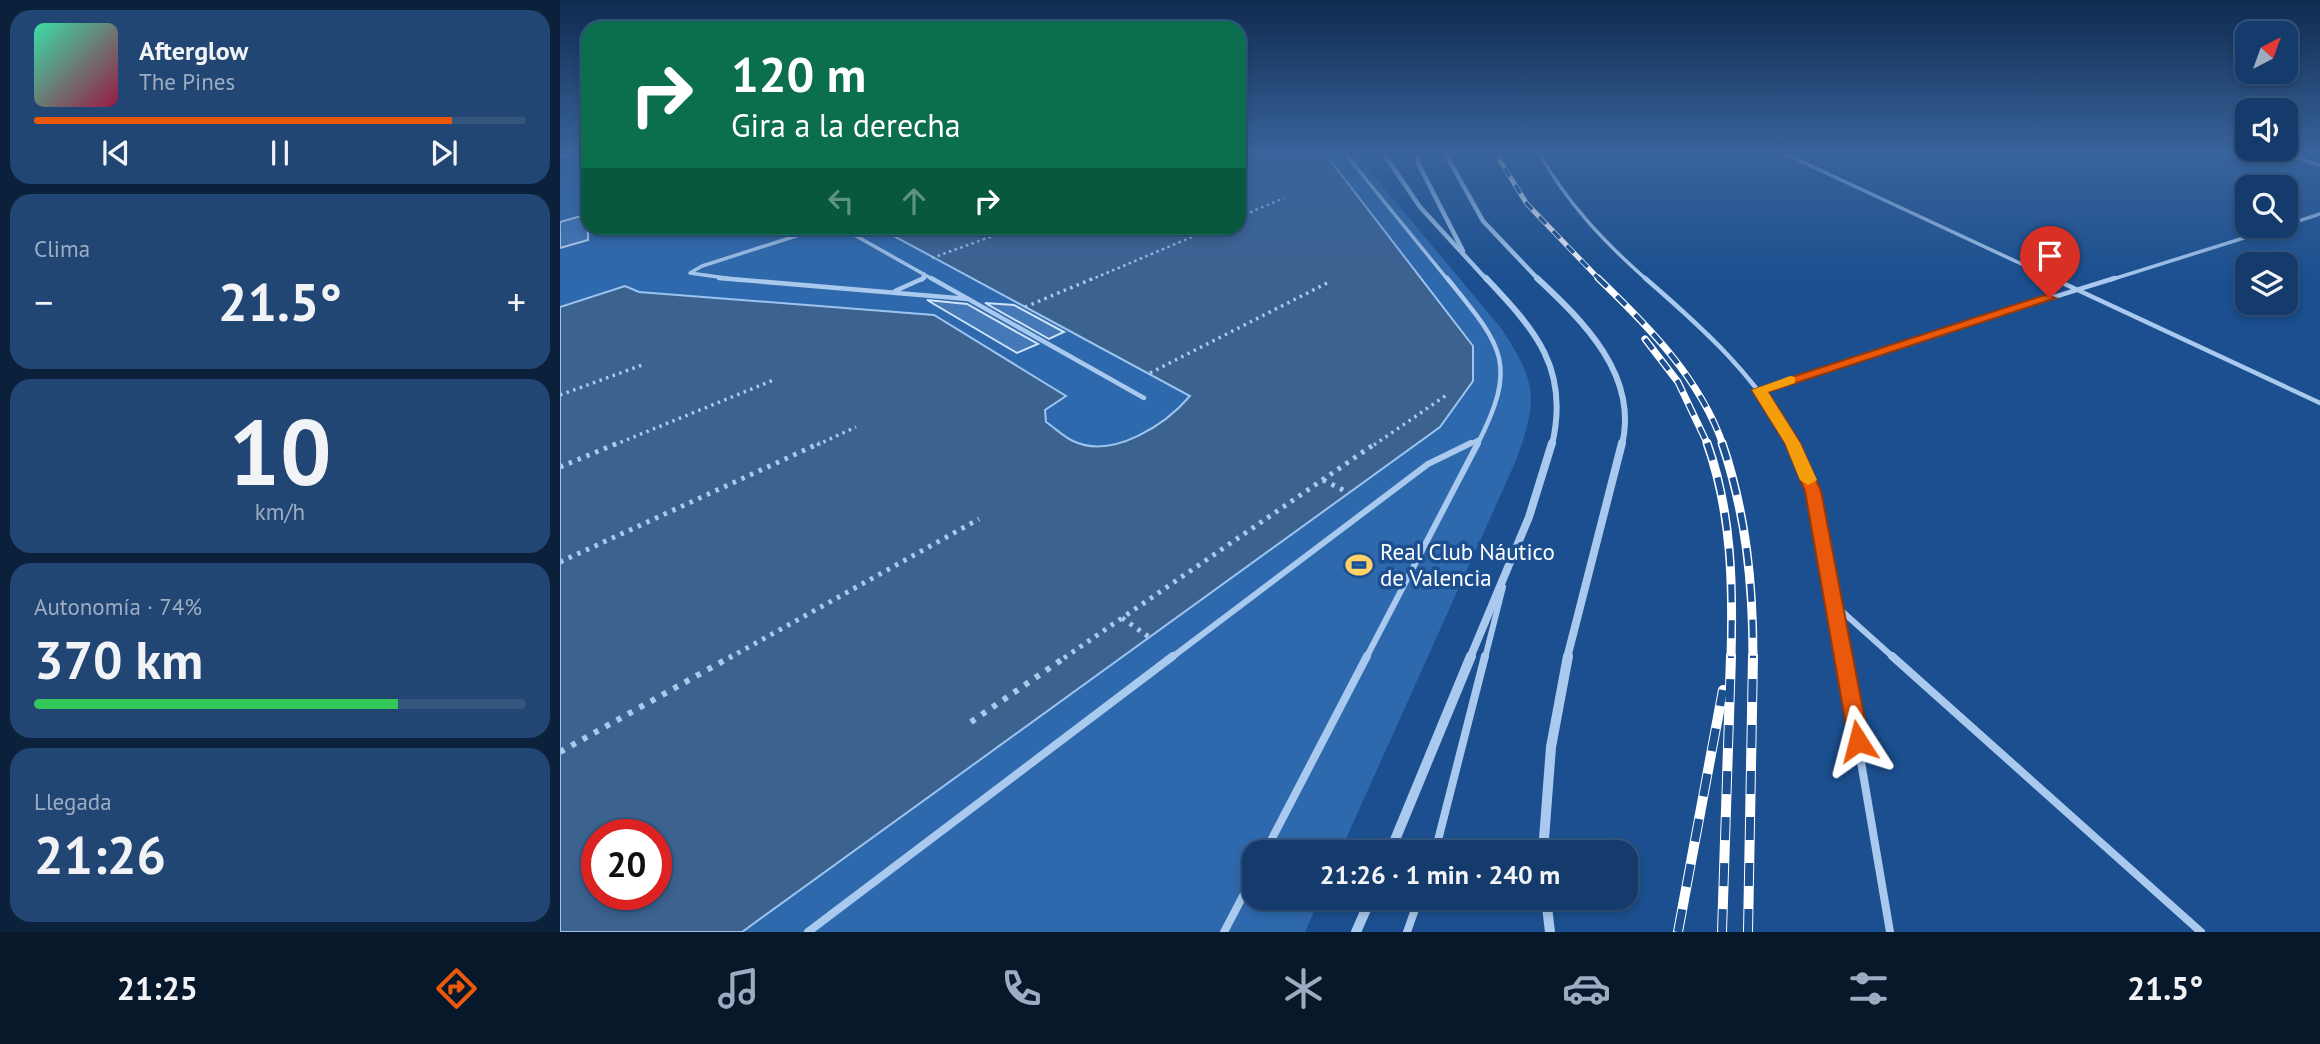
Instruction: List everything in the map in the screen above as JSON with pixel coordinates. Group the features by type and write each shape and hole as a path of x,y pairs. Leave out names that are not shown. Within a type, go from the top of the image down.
{"street":[{"path":"1395,840 1509,564 1550,451 1559,405 1558,382 1540,345 1466,257 1408,194"},
{"path":"1434,194 1466,257"},
{"path":"1463,194 1493,233 1603,350 1617,377 1624,407 1623,440 1555,705 1545,780 1544,840"},
{"path":"1356,932 1366,910"},
{"path":"1547,910 1550,932"}],"lane":[{"path":"1271,840 1480,439 1504,382 1501,355 1488,329 1378,194"},
{"path":"1565,194 1628,262 1705,330 1760,390 1793,443 1813,491 1890,932"},
{"path":"1873,194 2320,403"},
{"path":"2298,221 2320,214"},
{"path":"797,235 702,266 690,273 968,299"},
{"path":"854,235 1144,398"},
{"path":"1760,390 2241,238"},
{"path":"885,292 917,284 924,274"},
{"path":"807,932 1428,464 1480,439"},
{"path":"1439,840 1509,564"},
{"path":"1835,605 2201,932"},
{"path":"1224,932 1242,898"},
{"path":"1407,932 1415,910"}],"path":[{"path":"1246,214 1284,198"},
{"path":"932,257 995,235"},
{"path":"1025,307 1196,235"},
{"path":"1150,373 1331,281"},
{"path":"560,395 645,364"},
{"path":"560,467 776,379"},
{"path":"971,722 1448,394"},
{"path":"560,562 856,427"},
{"path":"1323,480 1349,493"},
{"path":"560,752 979,519"},
{"path":"1122,618 1149,637"}],"shaded area":[{"path":"560,194 581,194 581,235 892,235 1191,396 1167,417 1137,436 1105,446 1089,446 1070,439 1046,422 1044,410 1065,395 638,292 625,286 560,307"},
{"path":"1246,194 1356,194 1473,346 1473,381 1440,427 742,932 560,932 560,307 625,286 639,292 934,315 1066,396 1045,410 1046,422 1073,441 1089,446 1105,446 1138,436 1180,407 1190,396 892,235 1246,235"},
{"name":"Real Club Náutico de Valencia","path":"1356,194 1389,194 1501,328 1528,379 1530,408 1528,424 1515,463 1345,840 1242,840 1242,910 1315,910 1305,932 742,932 1440,427 1473,381 1473,346"}],"building":[{"path":"581,216 581,235 588,235 588,240 560,248 560,222"},
{"path":"927,300 967,304 1038,344 1017,353"},
{"path":"985,303 1014,305 1064,332 1049,339"}],"railway":[{"path":"1521,194 1600,280"},
{"path":"1600,280 1653,334 1687,375 1701,397 1723,445"},
{"path":"1645,339 1678,382 1708,445"},
{"path":"1707,443 1722,496 1729,549 1731,658"},
{"path":"1722,443 1737,496 1746,549 1752,603 1753,657"},
{"path":"1722,932 1731,656"},
{"path":"1748,932 1753,657"},
{"path":"1678,932 1723,690"}],"slow traffic":[{"path":"1790,380 1760,390 1793,443 1808,480"}],"place":[{"name":"Real Club Náutico de Valencia","path":"1359,565"}],"route":[{"path":"1858,741 1813,491 1793,443 1760,390 2050,298"}]}
